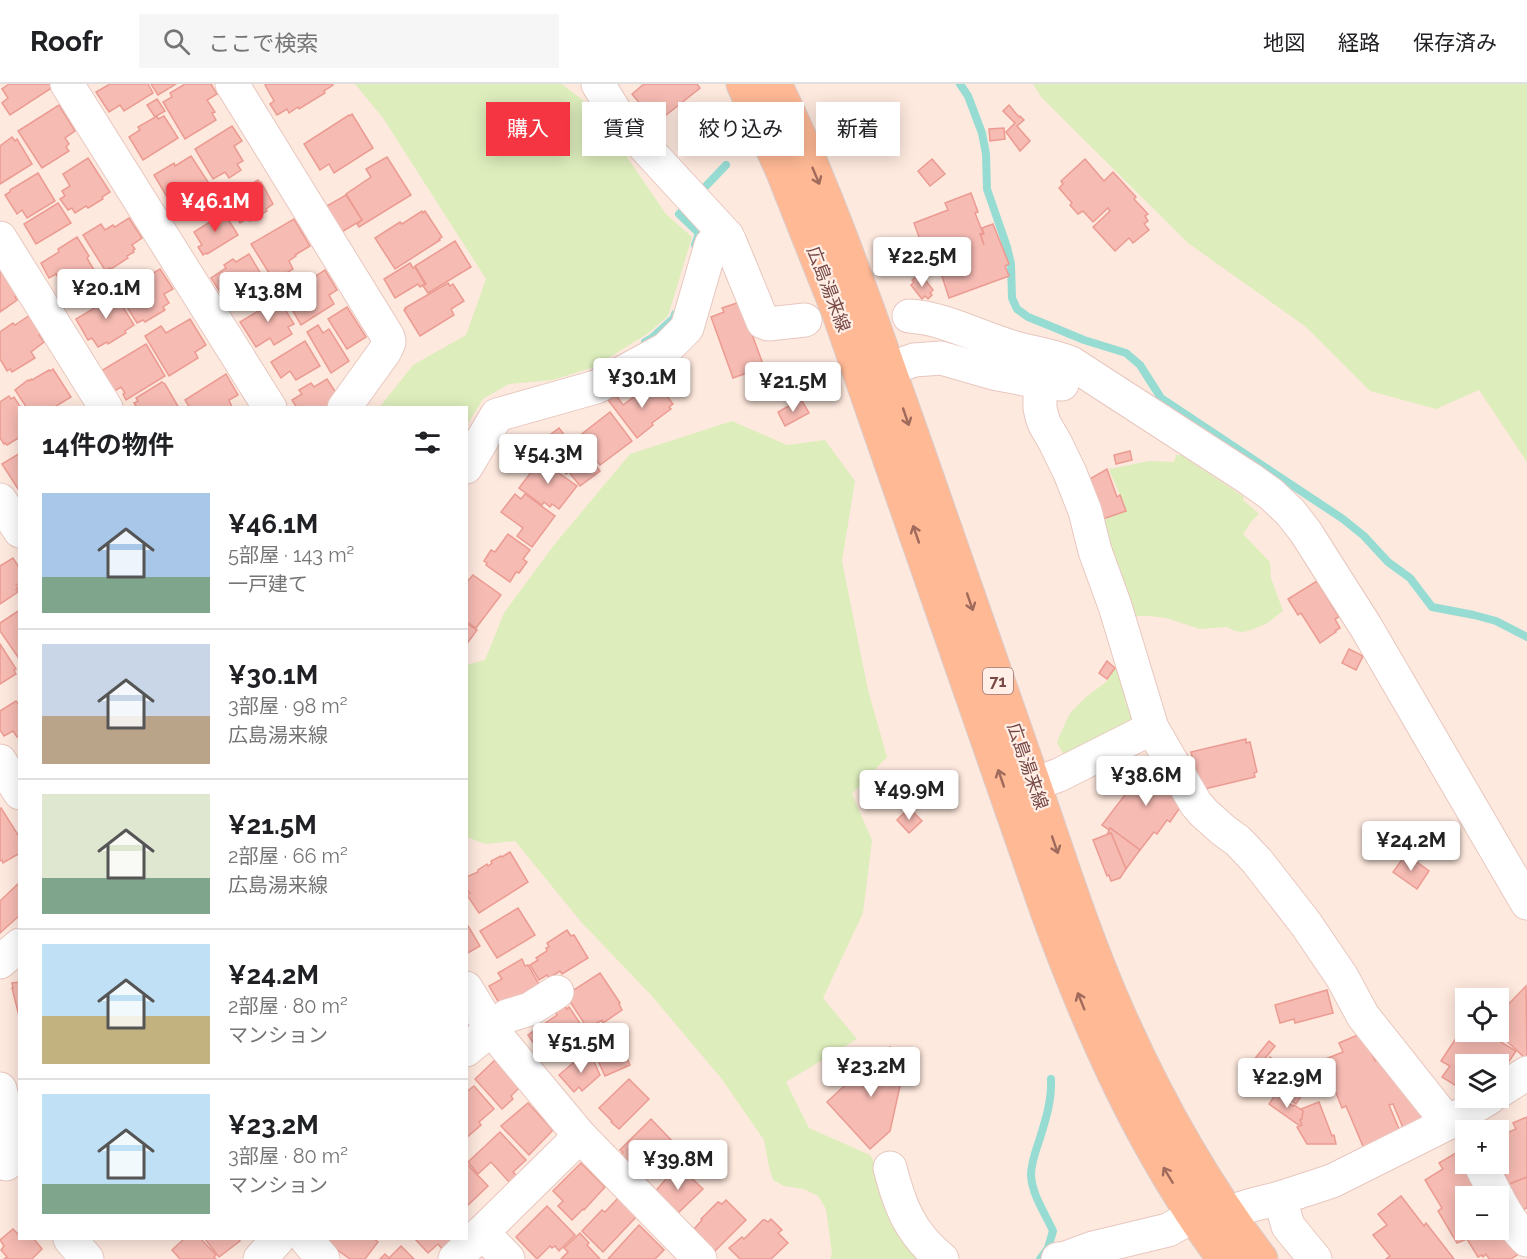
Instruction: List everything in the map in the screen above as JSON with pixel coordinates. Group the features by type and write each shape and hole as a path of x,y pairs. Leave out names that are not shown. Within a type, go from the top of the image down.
{"main road":[{"name":"広島湯来線","path":"742,84 786,179 838,311 1068,968 1104,1055 1151,1147 1193,1216 1224,1259"},
{"name":"広島湯来線","path":"775,84 811,162 889,369 1077,907 1115,1007 1164,1108 1200,1172 1228,1216 1261,1259"}],"street":[{"path":"67,84 269,406"},
{"path":"232,84 388,337 387,347 345,406"},
{"path":"598,84 614,110 634,135 727,236 763,322 768,324 805,320"},
{"path":"468,464 497,415 596,387 666,349 687,328 711,245 727,236"},
{"path":"0,238 105,406"},
{"path":"909,316 925,317 1012,347 1063,359 1079,367 1266,490 1290,512 1305,531 1377,646 1527,903"},
{"path":"889,369 914,360 941,358 993,373 1040,382 1064,384 1089,380 1110,388"},
{"path":"1040,382 1040,408 1045,425 1070,472 1085,511 1095,551 1115,606 1152,728 1196,804 1213,822 1238,841 1299,915 1342,977 1363,1016 1455,1128 1332,1181 1239,1209 1228,1216"},
{"path":"0,500 18,528"},
{"path":"1034,784 1059,775 1152,728"},
{"path":"0,761 18,790"},
{"path":"0,962 18,947"},
{"path":"468,991 491,1029 580,1136 700,1259"},
{"path":"468,1048 507,1016 530,1009 557,992"},
{"path":"1509,1085 1527,1073"},
{"path":"0,1089 12,1139 8,1167"},
{"path":"1464,1120 1478,1108"},
{"path":"455,1259 580,1136"},
{"path":"890,1168 896,1191 909,1221 925,1244 942,1259"},
{"path":"1280,1198 1288,1226 1315,1259"},
{"path":"1058,1259 1093,1248 1158,1246 1168,1230 1193,1216"},
{"path":"1509,1217 1527,1240"},
{"path":"482,1232 508,1259"},
{"path":"71,1240 87,1259"},
{"path":"260,1259 277,1240"},
{"path":"307,1240 323,1259"}],"green space":[{"path":"355,84 562,84 585,102 582,102 582,156 626,156 666,214 692,237 668,316 647,334 594,367 553,380 509,384 483,399 468,423 468,406 381,406 413,365 466,335 486,279 383,118"},
{"path":"1033,84 1527,84 1527,462 1479,390 1436,409 1370,391 1306,327 1188,243 1042,98"},
{"path":"732,421 787,445 825,440 855,481 842,561 868,690 887,757 852,794 872,840 863,913 823,998 857,1039 786,1082 809,1128 870,1155 922,1259 830,1259 832,1254 826,1209 818,1196 804,1189 784,1186 773,1180 764,1140 721,1078 651,995 582,923 515,841 485,844 468,837 468,664 485,660 504,613 554,545 630,454"},
{"path":"1176,455 1181,455 1244,497 1243,500 1259,514 1243,534 1270,562 1271,578 1283,611 1266,624 1243,632 1227,627 1200,629 1166,618 1126,616 1092,524 1126,511 1109,469 1149,461 1174,462"},
{"path":"1124,661 1136,719 1063,754 1057,742 1071,712 1106,682"}],"building":[{"path":"9,84 51,84 53,87 10,115 2,103 8,98 2,89"},
{"path":"110,84 148,84 153,93 124,111 120,105 109,112 96,92"},
{"path":"151,84 176,84 158,95"},
{"path":"185,84 211,84 217,94 207,100 215,112 212,113 216,120 185,139 163,102 172,97 170,93"},
{"path":"266,84 333,85 324,91 325,93 299,109 298,107 289,113 287,109 277,115 270,104 274,101"},
{"path":"644,84 697,84 700,88 682,102 678,102 678,106 666,115 666,102 639,102 632,94"},
{"path":"157,99 165,111 155,117 147,105"},
{"path":"59,105 75,131 65,138 69,144 66,147 69,151 42,168 18,131"},
{"path":"1009,105 1024,120 1017,126 1030,141 1020,151 1006,132 1015,123 1003,111"},
{"path":"352,114 373,148 334,173 329,164 320,170 304,144"},
{"path":"157,116 158,119 164,116 178,138 143,160 129,137 140,130 138,127"},
{"path":"232,126 242,141 234,146 243,161 237,164 241,170 229,178 225,172 213,179 195,149"},
{"path":"1004,128 1005,139 990,141 989,129"},
{"path":"12,137 15,141 17,139 32,164 0,184 0,146"},
{"path":"191,156 210,185 173,207 154,175"},
{"path":"387,157 411,195 359,227 357,224 362,220 346,194 371,177 366,169"},
{"path":"88,158 110,192 88,208 86,206 75,213 72,208 68,210 60,199 65,196 62,191 70,186 63,174"},
{"path":"932,159 945,174 930,186 918,171"},
{"path":"1085,159 1104,181 1113,172 1148,214 1145,216 1148,221 1144,224 1149,230 1133,243 1129,238 1115,251 1093,227 1110,211 1108,208 1093,222 1083,211 1078,214 1059,188 1063,184 1061,181"},
{"path":"38,173 55,201 27,218 22,210 17,214 5,195"},
{"path":"258,180 273,204 266,209 267,211 250,221 248,218 240,223 225,200"},
{"path":"971,193 978,212 975,213 983,233 980,234 984,245 981,235 984,234 982,228 993,224 1009,264 1005,266 1009,276 949,298 939,267 943,265 931,270 914,223 948,210 945,203"},
{"path":"346,195 362,220 340,233 325,207"},
{"path":"58,203 71,223 36,244 24,224"},
{"path":"223,211 238,235 203,255 198,247 202,245 194,232"},
{"path":"422,211 423,213 425,211 442,237 395,269 375,238"},
{"path":"129,218 142,238 132,245 135,249 127,256 128,258 111,269 105,270 83,235 101,224 105,230"},
{"path":"294,219 310,246 289,261 293,269 274,281 251,244"},
{"path":"77,237 89,256 87,258 94,270 78,279 80,281 66,290 56,274 49,278 41,263"},
{"path":"455,241 471,267 428,293 423,286 426,284 415,266"},
{"path":"249,254 267,284 246,297 242,291 234,296 230,290 222,295 211,278 226,268 224,265 233,259 236,262"},
{"path":"410,263 425,284 420,287 418,284 395,298 384,279"},
{"path":"3,269 20,295 15,297 17,300 0,312 0,271"},
{"path":"160,269 173,289 164,294 169,303 163,307 165,310 145,322 143,320 137,323 117,291 145,273 147,277"},
{"path":"325,270 337,290 329,295 334,304 301,325 284,296"},
{"path":"917,276 919,279 922,276 933,290 928,299 925,296 922,299 911,285 914,282 912,280"},
{"path":"448,283 450,286 453,284 464,301 451,309 454,315 420,336 404,310 405,308"},
{"path":"112,289 134,325 108,344 107,342 98,347 92,338 88,340 76,319 98,306 95,300"},
{"path":"272,296 275,300 278,298 294,324 288,327 292,334 274,345 270,338 256,347 240,322 260,310 257,305"},
{"path":"740,302 764,367 733,378 711,317 724,312 722,308"},
{"path":"347,307 366,337 347,349 328,319"},
{"path":"30,315 42,333 39,335 44,342 31,352 35,358 12,372 10,369 7,371 0,359 0,332"},
{"path":"190,319 206,345 195,352 198,358 169,376 145,336 161,326 166,333"},
{"path":"318,325 323,333 329,329 349,361 331,373 307,332"},
{"path":"305,341 320,366 296,380 290,371 281,378 271,362"},
{"path":"146,344 165,376 126,400 121,387 113,392 101,371"},
{"path":"53,369 71,397 56,406 26,406 15,390 28,380"},
{"path":"226,374 238,395 229,400 232,406 189,406 185,400"},
{"path":"327,379 338,396 331,406 296,406 292,400 302,394 299,390 311,383 314,387"},
{"path":"162,382 178,406 136,406 134,403 138,401 136,398"},
{"path":"652,383 660,395 664,392 673,404 669,407 671,409 637,438 608,400 616,395 623,405"},
{"path":"9,396 11,399 14,397 20,406 18,438 7,445 0,438 0,402"},
{"path":"801,399 809,413 785,426 778,412"},
{"path":"610,412 632,441 600,465 578,437"},
{"path":"559,428 571,444 576,440 600,471 580,486 569,472 566,474 554,458 551,460 539,443"},
{"path":"1130,451 1132,460 1116,464 1114,455"},
{"path":"18,454 18,489 2,464"},
{"path":"542,458 577,486 559,509 552,504 550,507 544,502 542,505 519,488"},
{"path":"1107,469 1117,497 1120,495 1126,511 1097,521 1081,484"},
{"path":"515,494 521,499 525,494 555,516 532,547 517,536 523,528 501,512"},
{"path":"508,534 530,550 523,559 527,562 519,573 516,572 510,582 486,565 484,561 491,550 495,552"},
{"path":"13,558 18,566 18,584 16,585 18,589 16,590 18,592 0,604 0,566"},
{"path":"473,575 501,595 476,628 468,622 468,581"},
{"path":"1317,581 1339,617 1335,619 1340,628 1320,643 1301,613 1298,615 1288,599"},
{"path":"18,611 18,657 0,631 0,623"},
{"path":"468,624 477,630 468,642"},
{"path":"0,644 16,669 14,670 16,674 0,684"},
{"path":"1349,649 1363,656 1356,670 1342,663"},
{"path":"1107,661 1115,668 1107,679 1099,673"},
{"path":"16,701 18,704 18,736 13,731 4,736 0,730 0,711"},
{"path":"1246,739 1246,743 1250,742 1257,772 1254,773 1255,777 1200,790 1191,752"},
{"path":"1149,763 1179,786 1183,803 1170,822 1167,820 1157,834 1154,832 1140,850 1110,828 1109,830 1102,825"},
{"path":"909,808 922,821 909,833 897,820"},
{"path":"0,809 18,835 18,854 3,863 2,860 0,861"},
{"path":"1110,828 1140,850 1126,869 1111,833 1107,835"},
{"path":"1111,833 1126,869 1120,878 1111,881 1093,840"},
{"path":"510,852 528,882 479,913 468,896 470,893 468,876 478,872 487,864 488,866 492,863 491,861"},
{"path":"1406,854 1429,871 1417,889 1393,872"},
{"path":"18,884 18,917 0,933 0,901"},
{"path":"518,908 535,935 497,958 480,931"},
{"path":"468,926 480,946 468,953"},
{"path":"567,930 571,936 574,935 588,958 562,974 560,971 549,978 547,975 539,980 530,965 547,951 546,948 549,947 547,943"},
{"path":"522,959 541,988 511,1005 508,998 499,1003 489,986 502,979 498,973"},
{"path":"600,973 620,1003 622,1010 603,1023 602,1020 590,1027 588,1024 586,1026 567,997 572,986 574,990"},
{"path":"18,982 18,1012 12,988 12,983"},
{"path":"1526,986 1526,1059 1508,1042 1509,1004"},
{"path":"1327,990 1333,1013 1295,1023 1294,1019 1280,1023 1275,1005"},
{"path":"564,1005 567,1009 569,1007 588,1035 585,1037 587,1040 569,1053 568,1051 560,1054 556,1048 550,1052 546,1045 538,1050 528,1035 557,1015 555,1011"},
{"path":"1360,1034 1364,1035 1375,1061 1384,1057 1439,1118 1404,1130 1393,1104 1389,1105 1402,1136 1365,1151 1346,1106 1342,1108 1323,1060 1343,1052 1339,1043"},
{"path":"619,1040 630,1065 605,1076 594,1052"},
{"path":"1455,1040 1455,1042 1501,1042 1516,1051 1509,1062 1509,1054 1455,1054 1455,1085 1442,1077 1450,1066 1441,1061"},
{"path":"1269,1041 1275,1046 1255,1071 1249,1066"},
{"path":"890,1047 907,1066 904,1068 890,1131 870,1149 827,1102 885,1048 887,1051"},
{"path":"591,1055 600,1075 582,1091 579,1087 574,1092 559,1075 579,1058 581,1060"},
{"path":"1270,1057 1308,1086 1296,1104 1255,1079"},
{"path":"495,1060 520,1087 511,1096 513,1099 502,1109 475,1079"},
{"path":"629,1079 649,1099 619,1129 599,1108"},
{"path":"474,1086 494,1109 479,1122 481,1125 468,1136 468,1090"},
{"path":"1276,1094 1303,1111 1300,1120 1302,1125 1300,1126 1269,1104"},
{"path":"1319,1102 1336,1144 1307,1144 1297,1127 1302,1125 1300,1120 1303,1111 1301,1109"},
{"path":"528,1103 553,1130 529,1155 501,1126"},
{"path":"1527,1117 1527,1177 1509,1185 1504,1174 1509,1174 1509,1132 1516,1129 1513,1123"},
{"path":"651,1119 674,1143 639,1177 619,1156 623,1152 620,1150"},
{"path":"500,1132 526,1160 513,1172 517,1176 510,1183 491,1162 478,1174 468,1162"},
{"path":"1455,1154 1455,1174 1476,1174 1483,1186 1455,1186 1455,1240 1438,1211 1442,1208 1425,1180 1443,1169 1439,1163"},
{"path":"581,1163 605,1187 572,1220 558,1206 563,1201 553,1191"},
{"path":"468,1165 488,1186 468,1205"},
{"path":"681,1168 703,1189 676,1215 654,1193 672,1172 675,1174"},
{"path":"1527,1177 1527,1208 1513,1213 1509,1204 1509,1186 1504,1186"},
{"path":"1401,1196 1454,1259 1386,1259 1390,1256 1373,1235 1387,1225 1378,1214"},
{"path":"618,1198 637,1216 603,1252 582,1231 602,1210 605,1212"},
{"path":"726,1200 746,1220 715,1251 711,1247 708,1251 701,1243 704,1240 694,1229 718,1202 722,1204"},
{"path":"547,1206 575,1235 559,1251 555,1246 552,1248 550,1246 537,1259 516,1237"},
{"path":"771,1219 782,1230 778,1233 788,1243 771,1259 740,1259 729,1248 742,1237 744,1239 763,1220 768,1222"},
{"path":"639,1225 664,1250 655,1259 608,1259"},
{"path":"13,1229 18,1234 18,1240 35,1240 42,1249 32,1259 4,1259 7,1257 1,1250 4,1246 0,1240"},
{"path":"580,1233 600,1259 561,1259 568,1252 564,1248"},
{"path":"183,1240 202,1240 216,1255 214,1257 216,1259 180,1259 172,1250"},
{"path":"206,1240 240,1241 219,1257"},
{"path":"323,1240 375,1240 378,1242 365,1259 350,1259"},
{"path":"416,1240 451,1240 442,1249 438,1244 428,1253"},
{"path":"1468,1240 1508,1240 1520,1253 1511,1259 1489,1259 1486,1254 1478,1257"},
{"path":"401,1246 414,1259 380,1259 385,1254 389,1258"}],"waterway":[{"path":"960,84 968,96 982,133 986,154 987,189 1007,247 1011,264 1012,298 1017,309 1028,317 1084,340 1126,353 1140,365 1161,398 1343,519 1364,536 1388,562 1410,578 1432,607 1496,621 1527,637"},
{"path":"705,187 726,165"},
{"path":"683,210 679,214 699,233 695,245"},
{"path":"645,342 674,318 675,314"},
{"path":"1040,1259 1048,1248 1053,1231 1039,1204 1031,1170 1048,1109 1051,1079"}]}
